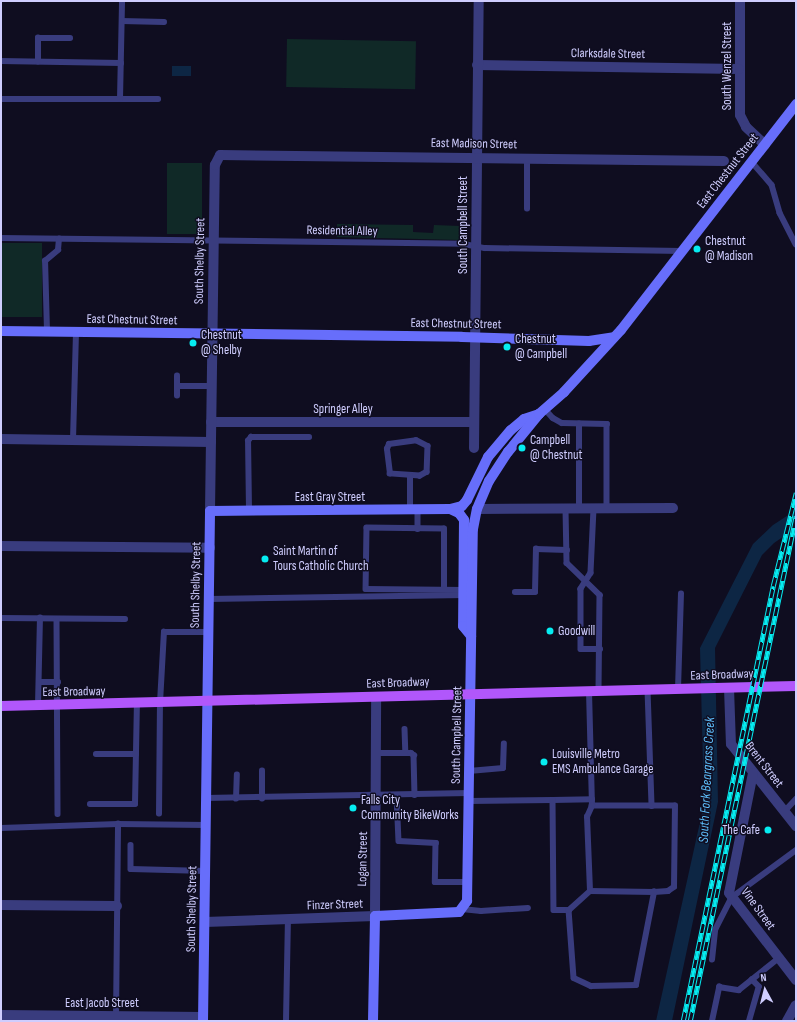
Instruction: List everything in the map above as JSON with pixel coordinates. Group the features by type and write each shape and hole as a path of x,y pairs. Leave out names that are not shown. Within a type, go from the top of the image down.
{"main road":[{"name":"East Chestnut Street","path":"1,331 474,337 589,341 614,337 795,108"},
{"path":"450,509 462,506 467,500 488,457 511,430 524,419 542,411 564,392 614,337"},
{"name":"South Campbell Street","path":"466,593 473,529 477,509 498,465 542,411"},
{"name":"South Campbell Street","path":"450,509 459,513 464,520 466,593 471,636 468,882 467,901 463,908"},
{"name":"East Gray Street","path":"210,511 450,509"},
{"name":"South Shelby Street","path":"203,1019 210,511"},
{"name":"East Broadway","path":"1,706 796,686"},
{"name":"Finzer Street","path":"375,916 447,913 463,908"},
{"name":"Logan Street","path":"373,1021 375,916"}],"street":[{"name":"South Campbell Street","path":"474,448 474,337 477,247 477,65 479,1"},
{"name":"South Wenzel Street","path":"740,1 739,69 742,122 765,145"},
{"name":"Clarksdale Street","path":"477,65 739,69"},
{"name":"East Madison Street","path":"224,153 724,161"},
{"name":"South Shelby Street","path":"210,511 214,164 224,153"},
{"name":"Springer Alley","path":"211,422 474,422"},
{"path":"1,439 211,442"},
{"path":"477,509 673,508"},
{"path":"1,546 210,548"},
{"name":"Brent Street","path":"728,688 730,741 784,812 795,822"},
{"name":"Logan Street","path":"375,916 377,796 376,697"},
{"name":"Vine Street","path":"753,773 731,881 731,898 796,980"},
{"path":"1,905 117,906"},
{"name":"Finzer Street","path":"205,922 375,916"},
{"path":"787,1021 796,1005"},
{"name":"East Jacob Street","path":"1,1015 116,1019 203,1019"}],"lane":[{"path":"120,100 122,1"},
{"path":"122,21 164,22"},
{"path":"38,62 38,38 70,38"},
{"path":"1,61 121,63"},
{"path":"1,99 158,99"},
{"path":"527,158 527,209"},
{"path":"752,162 772,185 780,212 796,244"},
{"name":"Residential Alley","path":"1,238 464,244 477,247 683,251"},
{"path":"46,331 45,261 58,250 59,239"},
{"path":"73,440 76,332"},
{"path":"177,376 177,396"},
{"path":"177,386 212,386"},
{"path":"542,411 562,423 608,424 607,508"},
{"path":"579,424 579,509"},
{"path":"249,510 248,441 251,437 309,437"},
{"path":"416,440 427,443 426,472 420,476 410,476 393,475 388,471 387,449 392,442 416,440"},
{"path":"410,476 418,529"},
{"path":"566,509 567,563 600,595 600,649 594,691 592,806 587,817 590,891"},
{"path":"594,509 591,573 581,588 580,649 600,649"},
{"path":"444,589 444,529 367,528 366,589 444,589 466,593"},
{"path":"515,592 535,592 536,549 567,550"},
{"path":"209,599 466,593"},
{"path":"678,689 681,594"},
{"path":"1,618 125,619"},
{"path":"38,706 40,618"},
{"path":"58,619 58,814"},
{"path":"159,814 160,703 164,632 208,632"},
{"path":"39,682 58,682"},
{"path":"648,690 652,806"},
{"path":"90,804 134,804 137,703"},
{"path":"406,729 406,753"},
{"path":"469,771 503,768 504,744"},
{"path":"377,754 406,753 414,755 415,795"},
{"path":"96,754 136,754"},
{"path":"262,770 262,798"},
{"path":"236,799 237,775"},
{"path":"206,798 236,799 415,795 553,800 592,799"},
{"path":"397,796 399,841 436,843 435,882 468,882"},
{"path":"784,812 796,799"},
{"path":"553,800 554,910 569,910 590,891 654,892 668,891 674,887 675,806 592,806"},
{"path":"1,828 118,824 206,825"},
{"path":"116,1019 118,824"},
{"path":"131,845 131,869 206,871"},
{"path":"712,960 715,930 731,898 796,850"},
{"path":"569,910 574,978 591,986 636,984 654,892"},
{"path":"463,908 481,911 528,908"},
{"path":"286,1021 288,920"},
{"path":"712,1021 719,987 739,990 778,958"},
{"path":"749,1021 759,987 752,980"}],"green space":[{"path":"287,39 416,41 415,89 286,87"},
{"path":"167,163 202,163 202,234 167,234"},
{"path":"337,224 413,225 413,232 433,233 434,225 460,226 460,240 337,237"},
{"path":"1,243 42,243 42,317 1,317"}],"water":[{"path":"172,66 191,66 191,76 172,76"},
{"name":"South Fork Beargrass Creek","path":"796,510 796,528 774,543 762,555 715,648 718,802 672,1021 656,1021 704,804 700,648 753,544 773,525"}],"railway":[{"path":"683,1021 773,586 796,493"},
{"path":"690,1021 796,516"}],"place":[{"name":"Chestnut @ Madison","path":"697,249"},
{"name":"Chestnut @ Shelby","path":"193,343"},
{"name":"Chestnut @ Campbell","path":"507,347"},
{"name":"Campbell @ Chestnut","path":"522,448"},
{"name":"Saint Martin of Tours Catholic Church","path":"265,559"},
{"name":"Goodwill","path":"550,631"},
{"name":"Louisville Metro EMS Ambulance Garage","path":"544,762"},
{"name":"Falls City Community BikeWorks","path":"353,808"},
{"name":"The Cafe","path":"768,830"}]}
